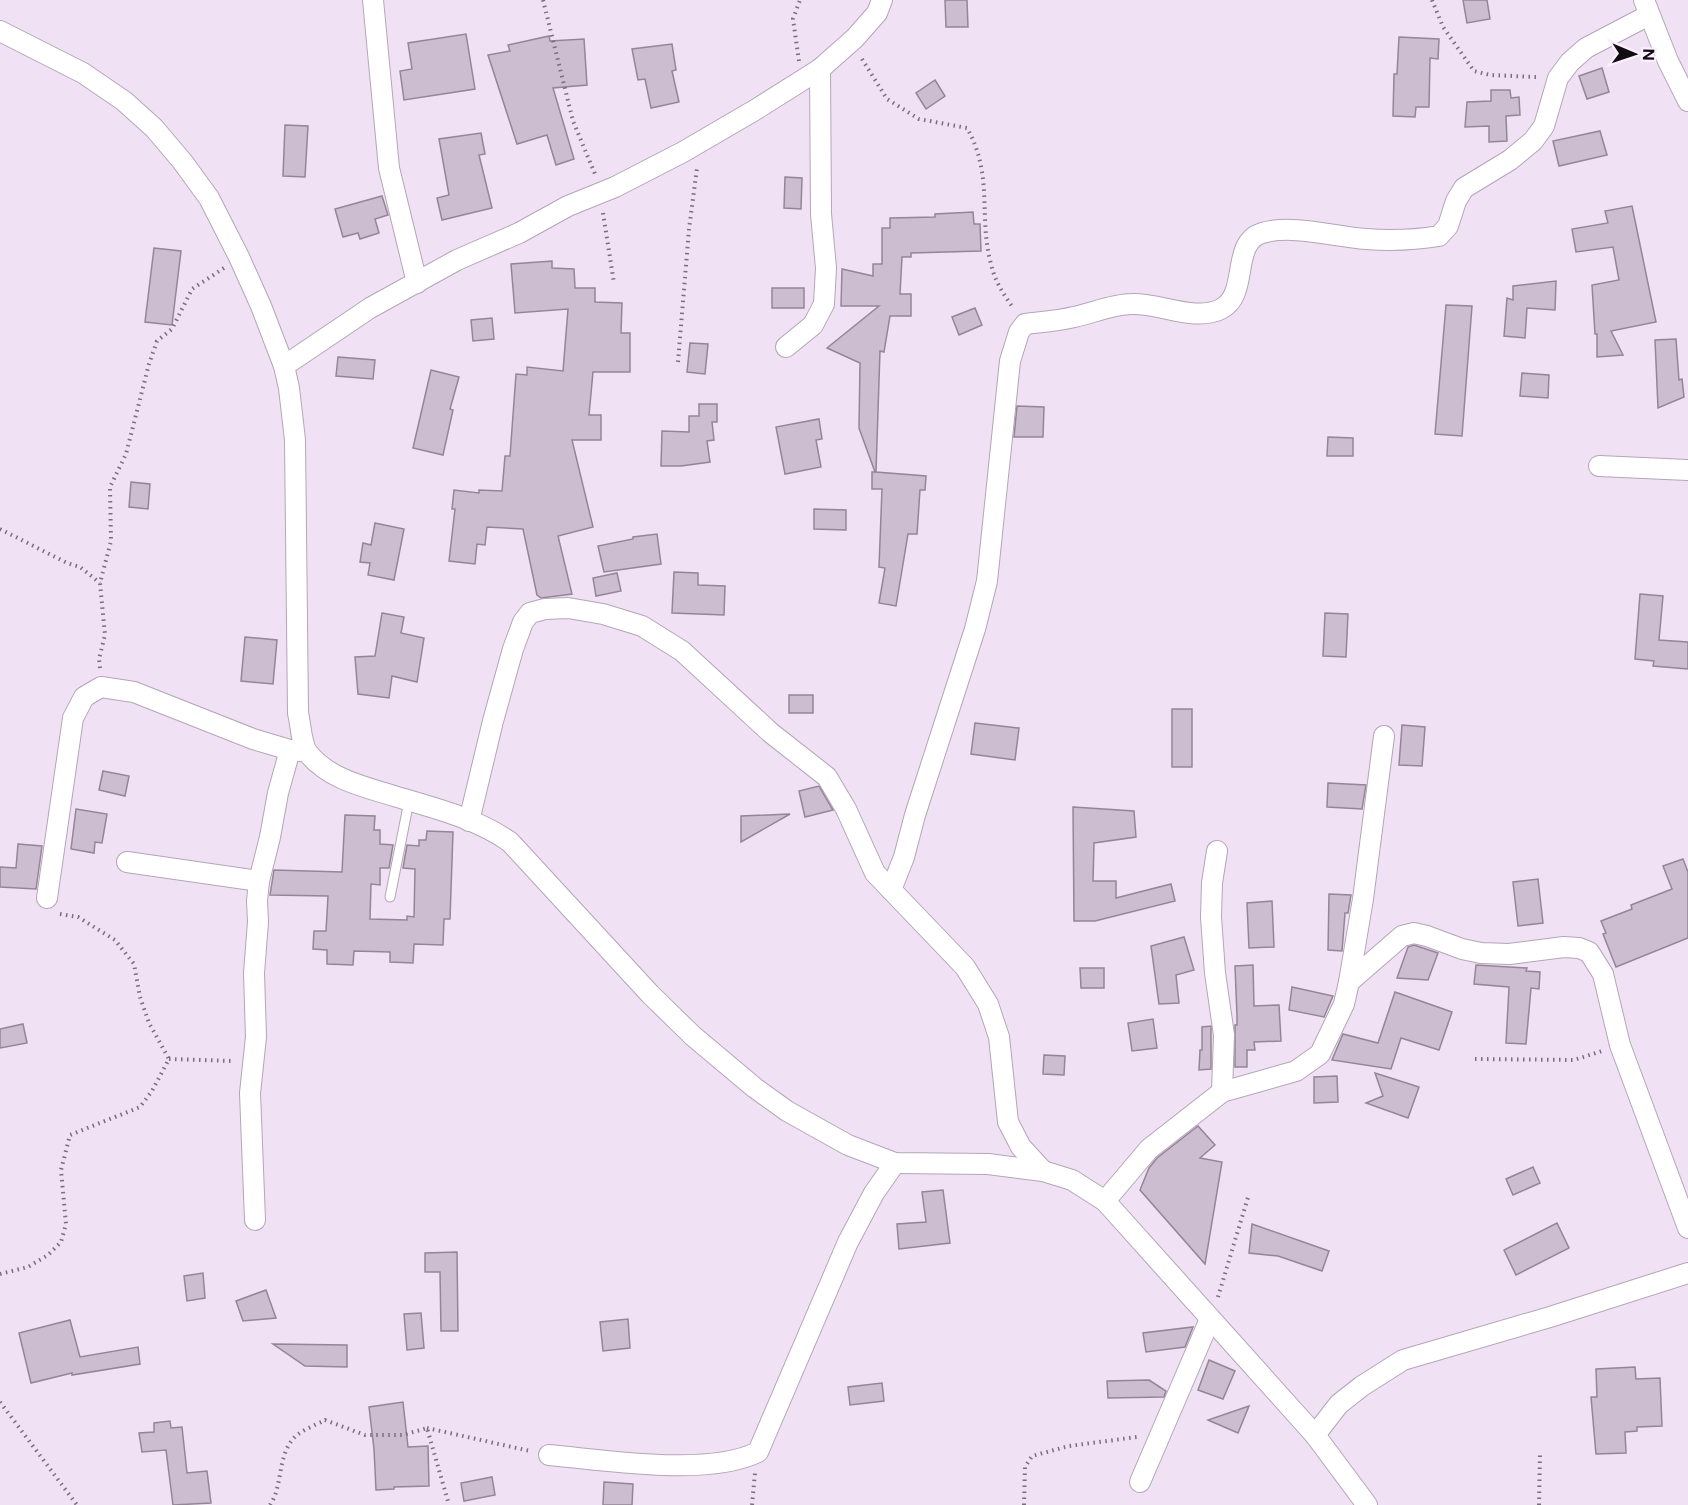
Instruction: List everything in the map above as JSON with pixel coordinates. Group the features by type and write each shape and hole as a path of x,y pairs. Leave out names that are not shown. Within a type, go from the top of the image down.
{"street":[{"path":"373,0 389,168 417,283"},
{"path":"284,366 370,308 457,260 519,233 568,206 602,192 703,141 820,69 855,38 877,12 882,0"},
{"path":"891,890 904,857 975,629 987,581 1010,361 1019,332 1025,324 1071,318 1130,304 1161,306 1189,313 1207,313 1222,308 1232,299 1239,281 1244,252 1252,239 1262,233 1293,231 1367,239 1414,240 1439,236 1448,226 1456,201 1464,188 1510,160 1533,141 1544,126 1558,78 1570,62 1586,48 1647,7 1668,61 1688,101"},
{"path":"0,32 83,73 124,101 154,128 182,161 209,198 239,257 284,366 289,388 295,440 298,751 287,765 278,793 259,881 254,973 256,1037 252,1062 250,1110 255,1220"},
{"path":"786,347 813,325 824,304 826,268 821,214 820,69"},
{"path":"1599,466 1688,470"},
{"path":"469,820 493,721 523,622 530,613 545,609 568,608 603,614 642,626 682,651 771,733 827,777 846,809 875,873 964,967 988,1004 999,1037 1008,1122 1021,1147 1043,1171"},
{"path":"47,898 73,718 84,697 101,687 135,692 253,739 298,751 356,785 469,820 492,830 510,843 650,994 693,1036 755,1088 787,1111 848,1145 894,1163 988,1164 1043,1171 1072,1180 1105,1201 1210,1319 1260,1371 1315,1435 1366,1505"},
{"path":"1105,1201 1149,1149 1222,1092 1296,1071 1320,1054 1344,1004 1349,982 1363,899 1384,736"},
{"path":"1217,852 1212,883 1211,917 1215,973 1224,1035 1222,1092"},
{"path":"127,862 259,881"},
{"path":"1349,982 1402,936 1414,933 1481,954 1509,954 1564,947 1579,948 1589,952 1603,974 1620,1045 1688,1228"},
{"path":"549,1455 653,1464 680,1464 717,1463 758,1452 848,1242 874,1193 894,1163"},
{"path":"1315,1435 1339,1404 1362,1386 1403,1360 1688,1273"},
{"path":"1140,1482 1210,1319"}],"lane":[{"path":"390,897 409,801"}],"path":[{"path":"543,0 573,121 602,192 603,214 614,283"},
{"path":"800,0 793,19 801,80"},
{"path":"1432,0 1443,27 1474,71 1490,75 1558,78"},
{"path":"855,38 864,64 887,99 919,119 967,128 977,145 984,177 990,263 1000,290 1025,324"},
{"path":"678,362 689,229 703,141"},
{"path":"101,687 99,659 105,635 100,583 111,541 110,487 126,453 148,364 157,341 172,329 192,289 239,257"},
{"path":"0,529 67,563 80,567 100,583"},
{"path":"47,898 51,912 78,917 115,940 134,964 140,997 149,1023 168,1059"},
{"path":"1475,1059 1574,1060 1620,1045"},
{"path":"168,1059 252,1062"},
{"path":"0,1274 28,1267 48,1256 61,1242 66,1224 61,1170 70,1135 140,1107 152,1092 168,1059"},
{"path":"1210,1319 1249,1194"},
{"path":"0,1402 77,1505"},
{"path":"270,1505 275,1498 282,1459 293,1437 325,1420 365,1435 404,1435 427,1428 549,1455"},
{"path":"427,1428 449,1505"},
{"path":"1024,1505 1025,1467 1032,1456 1070,1446 1134,1437 1159,1438"},
{"path":"752,1505 758,1452"},
{"path":"1539,1505 1540,1453"}],"building":[{"path":"945,0 967,0 968,27 946,27"},
{"path":"1463,0 1487,0 1490,19 1467,23"},
{"path":"466,34 475,89 404,100 400,71 412,69 408,43"},
{"path":"549,36 550,41 584,39 587,85 553,88 574,159 556,165 547,135 517,144 488,55 510,51 508,45"},
{"path":"1399,37 1439,39 1438,59 1430,58 1429,107 1416,107 1415,117 1393,116 1394,74 1397,74"},
{"path":"672,44 676,70 672,71 679,102 651,108 645,79 638,80 632,49"},
{"path":"1602,68 1609,92 1587,99 1579,76"},
{"path":"935,80 945,96 926,109 916,93"},
{"path":"1491,90 1510,90 1511,98 1519,97 1520,115 1506,116 1507,141 1489,142 1489,126 1465,127 1467,102 1491,101"},
{"path":"285,125 308,126 305,177 283,176"},
{"path":"1600,131 1607,155 1559,166 1553,141"},
{"path":"481,133 485,154 479,155 492,208 442,220 437,198 449,195 439,139"},
{"path":"785,177 802,178 801,209 784,208"},
{"path":"382,196 388,215 375,219 379,233 360,239 358,233 343,237 335,209"},
{"path":"1632,206 1656,322 1611,331 1623,355 1597,357 1592,285 1619,280 1613,247 1576,252 1572,229 1608,223 1605,211"},
{"path":"973,212 974,224 980,224 981,251 911,253 911,257 902,257 900,294 911,294 911,316 890,316 884,352 880,351 876,472 926,476 925,490 920,490 917,534 908,534 896,606 879,603 885,568 879,567 882,489 872,489 872,472 875,472 859,428 860,363 827,348 879,306 841,306 842,269 873,276 873,264 882,264 882,228 890,228 890,218 935,217 935,214"},
{"path":"154,248 181,251 172,325 145,322"},
{"path":"552,261 552,268 574,269 575,288 595,288 595,302 622,303 621,333 630,333 630,372 593,372 589,415 601,415 601,440 572,440 593,527 558,536 572,594 541,598 537,595 523,529 487,527 485,545 477,544 475,564 449,561 455,509 452,509 454,490 479,493 479,490 502,491 505,456 510,456 516,374 527,375 527,367 563,371 568,309 515,313 511,264"},
{"path":"1556,281 1555,310 1527,308 1525,338 1504,336 1507,298 1513,300 1513,286"},
{"path":"772,288 804,288 804,308 772,308"},
{"path":"1446,305 1472,306 1462,436 1435,434"},
{"path":"975,308 982,325 959,335 952,317"},
{"path":"492,318 494,339 473,341 471,320"},
{"path":"1676,339 1679,380 1682,379 1684,397 1658,408 1655,340"},
{"path":"690,343 708,344 705,374 687,372"},
{"path":"338,357 375,360 373,379 336,376"},
{"path":"431,370 459,377 450,409 453,410 443,455 413,448"},
{"path":"1522,373 1549,375 1548,398 1520,396"},
{"path":"699,404 717,404 717,422 712,422 714,440 707,441 710,462 661,466 662,431 689,432 689,416 699,416"},
{"path":"1017,406 1044,407 1043,437 1014,437"},
{"path":"819,419 822,439 816,440 821,467 785,474 776,427"},
{"path":"1328,437 1353,438 1353,456 1327,456"},
{"path":"131,482 150,484 148,509 129,507"},
{"path":"814,509 846,510 846,530 814,529"},
{"path":"375,523 404,529 394,580 368,575 370,563 360,562 363,543 371,545"},
{"path":"657,534 661,564 604,572 598,546 633,539 633,537"},
{"path":"674,572 698,573 698,585 725,586 724,615 672,613"},
{"path":"617,573 621,591 596,596 593,578"},
{"path":"1640,594 1663,596 1659,640 1688,642 1688,669 1653,666 1654,661 1635,659"},
{"path":"382,613 404,617 401,633 424,638 417,682 392,676 389,698 358,694 355,657 375,656"},
{"path":"1325,613 1348,614 1346,657 1323,656"},
{"path":"245,637 277,640 273,684 241,681"},
{"path":"789,695 813,695 813,713 789,713"},
{"path":"1172,709 1192,709 1192,767 1172,767"},
{"path":"975,723 1019,728 1015,760 971,754"},
{"path":"1402,725 1425,727 1422,766 1399,765"},
{"path":"103,771 129,776 125,796 99,790"},
{"path":"1328,783 1366,785 1362,809 1327,807"},
{"path":"819,786 833,810 805,817 799,791"},
{"path":"1073,807 1134,811 1136,837 1094,843 1093,881 1116,881 1116,898 1171,884 1175,901 1095,921 1074,921"},
{"path":"76,809 107,814 102,843 95,842 94,853 71,849"},
{"path":"790,814 741,842 741,816"},
{"path":"345,815 375,816 374,830 380,830 380,844 393,845 389,868 380,868 380,885 371,884 370,919 407,920 407,916 414,917 415,869 403,868 407,845 419,846 419,840 426,840 427,831 453,832 450,919 444,919 443,945 414,944 413,963 390,962 390,952 354,951 353,965 327,964 327,950 313,949 314,931 326,931 328,896 270,895 274,870 342,872"},
{"path":"18,844 42,846 36,889 0,887 0,867 16,868"},
{"path":"1683,859 1688,872 1688,938 1616,967 1603,934 1606,933 1601,921 1632,909 1631,905 1672,889 1663,866"},
{"path":"1538,879 1543,923 1518,926 1513,882"},
{"path":"1329,894 1351,895 1348,913 1345,913 1342,951 1328,950"},
{"path":"1272,901 1274,947 1249,948 1247,903"},
{"path":"1184,937 1194,970 1176,975 1179,1003 1159,1004 1151,946"},
{"path":"1414,945 1438,953 1428,980 1397,978 1408,947"},
{"path":"1253,965 1254,1006 1279,1005 1281,1041 1254,1042 1255,1050 1247,1050 1247,1067 1235,1067 1237,1016 1235,966"},
{"path":"1476,965 1527,968 1526,971 1540,972 1539,989 1531,988 1526,1044 1506,1043 1509,987 1474,984"},
{"path":"1080,968 1104,968 1104,988 1081,988"},
{"path":"1292,987 1333,996 1324,1017 1289,1010"},
{"path":"1395,992 1452,1012 1439,1050 1401,1038 1391,1069 1332,1060 1343,1034 1378,1043"},
{"path":"1153,1019 1157,1048 1132,1051 1128,1023"},
{"path":"23,1024 27,1043 0,1048 0,1029"},
{"path":"1211,1026 1211,1069 1199,1070 1202,1027"},
{"path":"1044,1055 1065,1056 1064,1075 1043,1074"},
{"path":"1375,1073 1419,1087 1408,1118 1366,1103 1383,1096"},
{"path":"1337,1076 1338,1102 1314,1103 1314,1077"},
{"path":"1198,1126 1215,1145 1200,1158 1222,1162 1205,1264 1140,1190 1149,1168 1157,1158"},
{"path":"1533,1167 1540,1183 1513,1195 1506,1179"},
{"path":"943,1190 950,1243 899,1249 897,1224 926,1222 922,1192"},
{"path":"1557,1223 1569,1248 1516,1275 1504,1250"},
{"path":"1252,1224 1329,1251 1322,1271 1278,1256 1249,1253"},
{"path":"457,1252 458,1331 441,1331 440,1272 425,1272 425,1253"},
{"path":"203,1273 205,1298 187,1301 184,1276"},
{"path":"266,1290 276,1318 243,1321 236,1301"},
{"path":"421,1313 424,1348 407,1350 404,1314"},
{"path":"628,1319 630,1348 603,1351 600,1322"},
{"path":"70,1320 80,1357 138,1347 140,1364 72,1375 72,1373 31,1383 19,1333"},
{"path":"1193,1327 1185,1347 1146,1352 1143,1333"},
{"path":"273,1344 347,1345 347,1367 305,1366"},
{"path":"1209,1360 1235,1371 1223,1399 1198,1390"},
{"path":"1635,1367 1636,1379 1660,1378 1662,1426 1637,1427 1637,1431 1625,1432 1626,1453 1596,1454 1591,1397 1597,1397 1596,1369"},
{"path":"1149,1380 1166,1391 1164,1397 1108,1398 1107,1381"},
{"path":"882,1383 884,1401 850,1405 848,1387"},
{"path":"403,1402 408,1447 428,1446 429,1486 376,1490 369,1407"},
{"path":"1249,1406 1238,1433 1208,1420"},
{"path":"170,1421 171,1428 182,1427 187,1473 207,1471 211,1503 173,1505 166,1450 142,1452 139,1433 154,1432 154,1423"},
{"path":"492,1477 495,1495 464,1501 461,1483"},
{"path":"604,1482 633,1484 632,1505 603,1505"}]}
